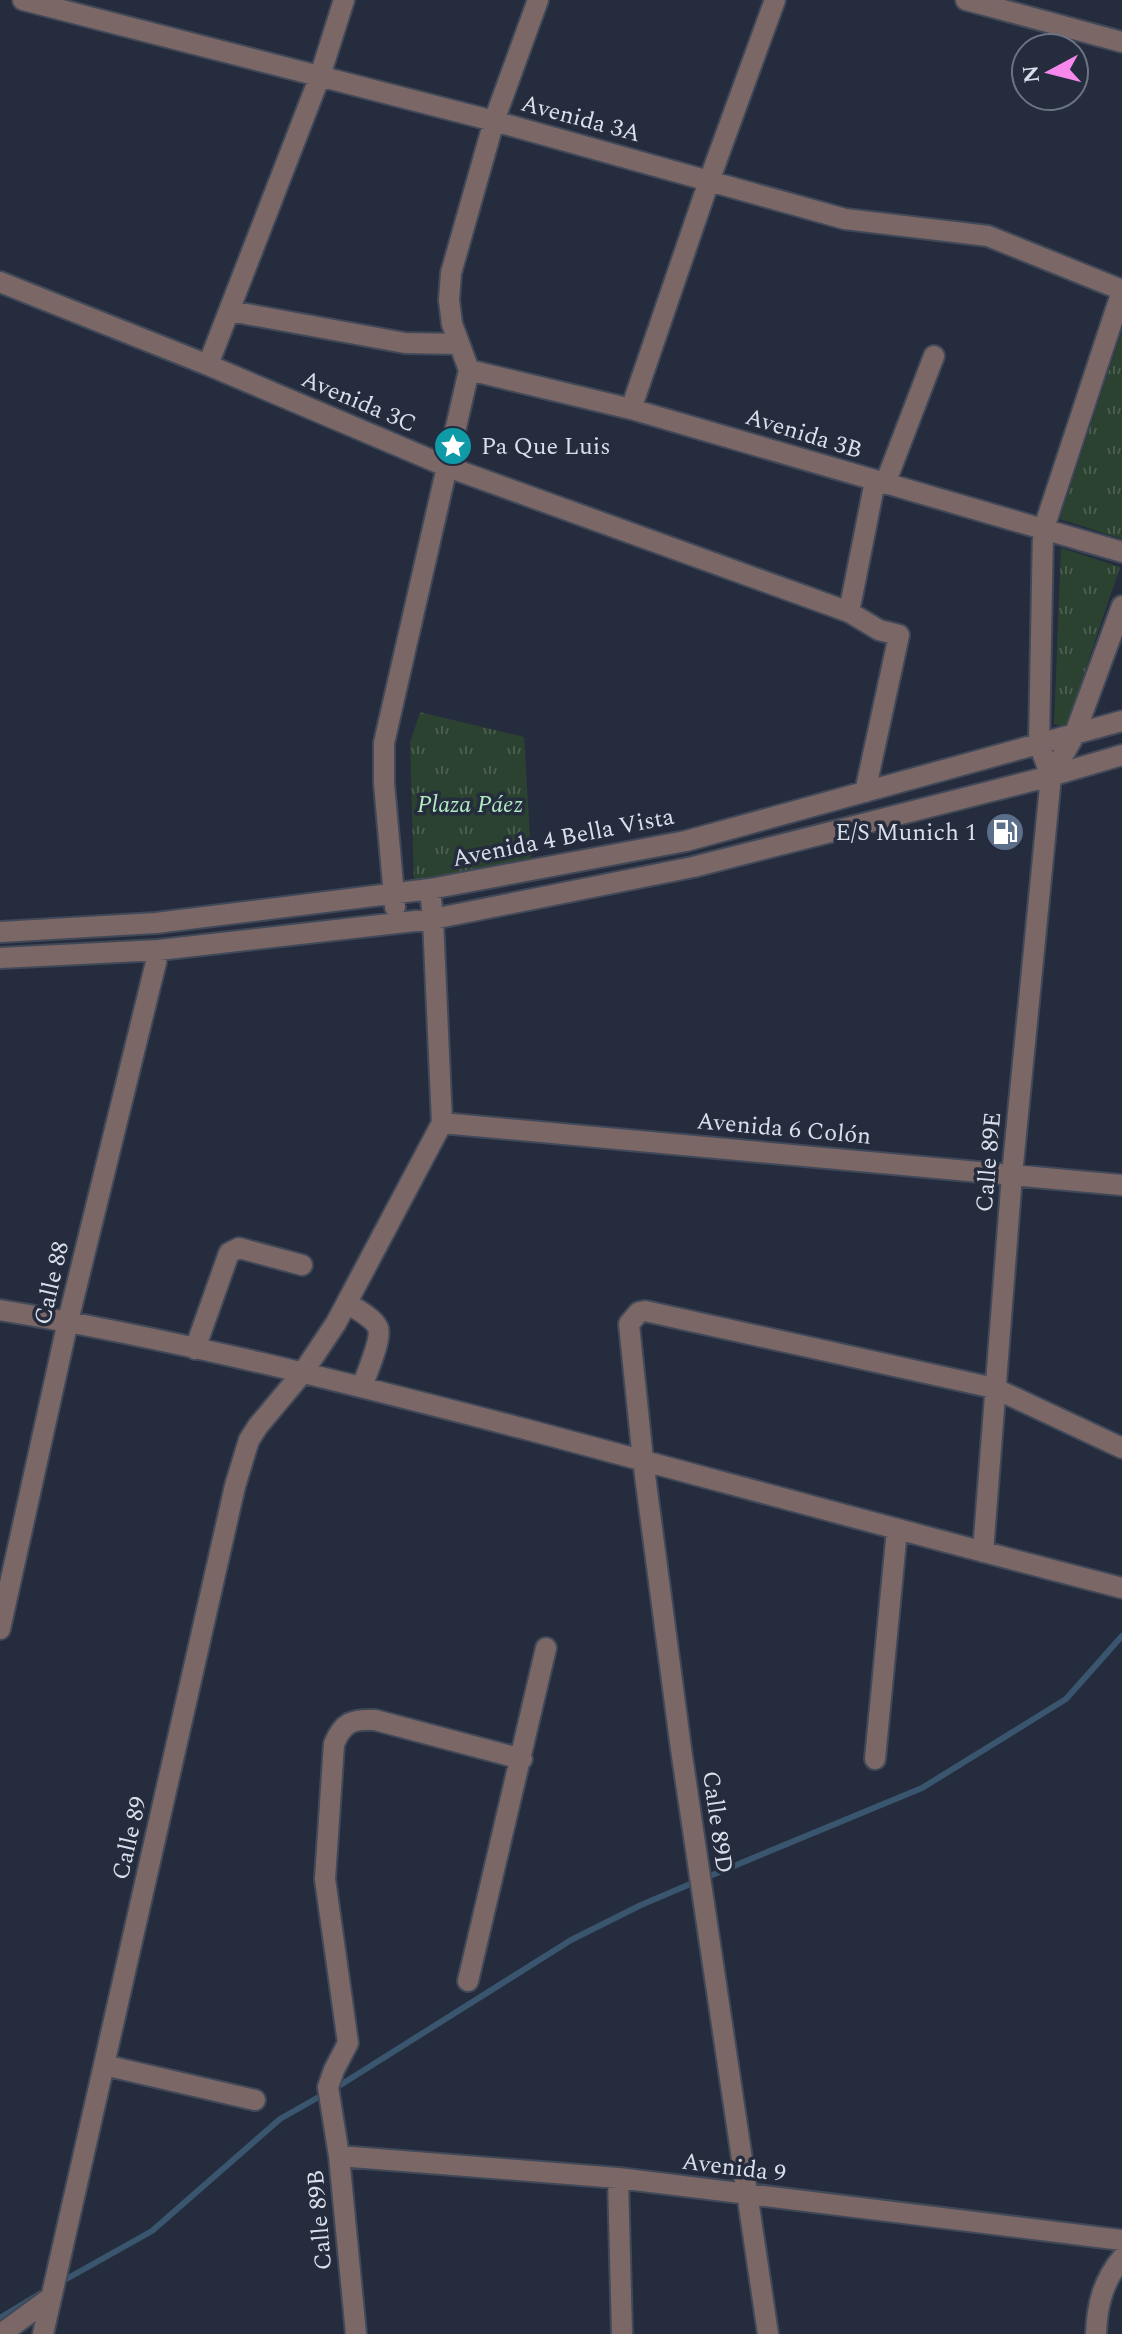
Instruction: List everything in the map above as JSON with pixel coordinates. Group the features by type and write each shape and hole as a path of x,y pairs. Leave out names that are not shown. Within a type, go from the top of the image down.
{"street":[{"name":"Avenida 3A","path":"23,0 494,121 845,219 988,236 1122,290"},
{"path":"208,365 320,76 344,0"},
{"path":"397,922 384,783 384,743 469,370 452,324 449,300 451,273 494,121 538,0"},
{"path":"631,409 775,0"},
{"path":"966,0 1122,42"},
{"name":"Avenida 3C","path":"0,282 208,365 448,467 849,612 879,630 899,635 865,792"},
{"path":"1051,776 1039,744 1043,531 1122,290"},
{"path":"230,311 405,343 458,344"},
{"path":"849,612 880,483 934,356"},
{"name":"Avenida 3B","path":"469,370 631,409 1122,552"},
{"path":"1051,776 1074,736 1122,606"},
{"name":"Avenida 4 Bella Vista","path":"0,932 156,923 394,895 686,841 1122,721"},
{"path":"0,958 159,950 433,919 693,867 1122,755"},
{"name":"Calle 89E","path":"983,1552 1012,1175 1051,776"},
{"path":"430,889 442,1123"},
{"name":"Calle 88","path":"0,1629 10,1545 159,950"},
{"name":"Avenida 6 Colón","path":"442,1123 1122,1185"},
{"name":"Calle 89","path":"43,2334 241,1464 249,1440 258,1426 304,1371 336,1323 442,1123"},
{"path":"195,1349 229,1253 239,1248 302,1265"},
{"path":"347,1303 378,1328 377,1342 362,1387"},
{"path":"0,1310 68,1321 304,1371 1122,1588"},
{"name":"Calle 89D","path":"768,2334 697,1857 643,1460 629,1324 639,1312 645,1311 994,1388"},
{"path":"994,1388 1122,1448"},
{"path":"875,1759 897,1530"},
{"path":"468,1981 546,1648"},
{"name":"Calle 89B","path":"356,2334 339,2156 328,2087 348,2043 325,1879 334,1744 339,1731 348,1723 375,1720 522,1759"},
{"path":"104,2065 255,2100"},
{"name":"Avenida 9","path":"339,2156 618,2178 1122,2240"},
{"path":"618,2178 622,2334"},
{"path":"1096,2334 1097,2308 1107,2282 1122,2258"},
{"path":"1,2334 50,2298"}],"green space":[{"path":"1122,331 1122,539 1060,519"},
{"path":"1061,548 1120,567 1066,727 1054,724"},
{"name":"Plaza Páez","path":"420,712 524,737 532,870 529,860 414,883 410,743"}],"waterway":[{"path":"705,1878 922,1788 1066,1699 1122,1636"},
{"path":"334,2089 571,1940 695,1882"},
{"path":"61,2282 152,2231 280,2119 324,2094"},
{"path":"0,2318 41,2293"}],"place":[{"name":"Pa Que Luis","path":"453,446"},
{"name":"E/S Munich 1","path":"1005,832"}]}
